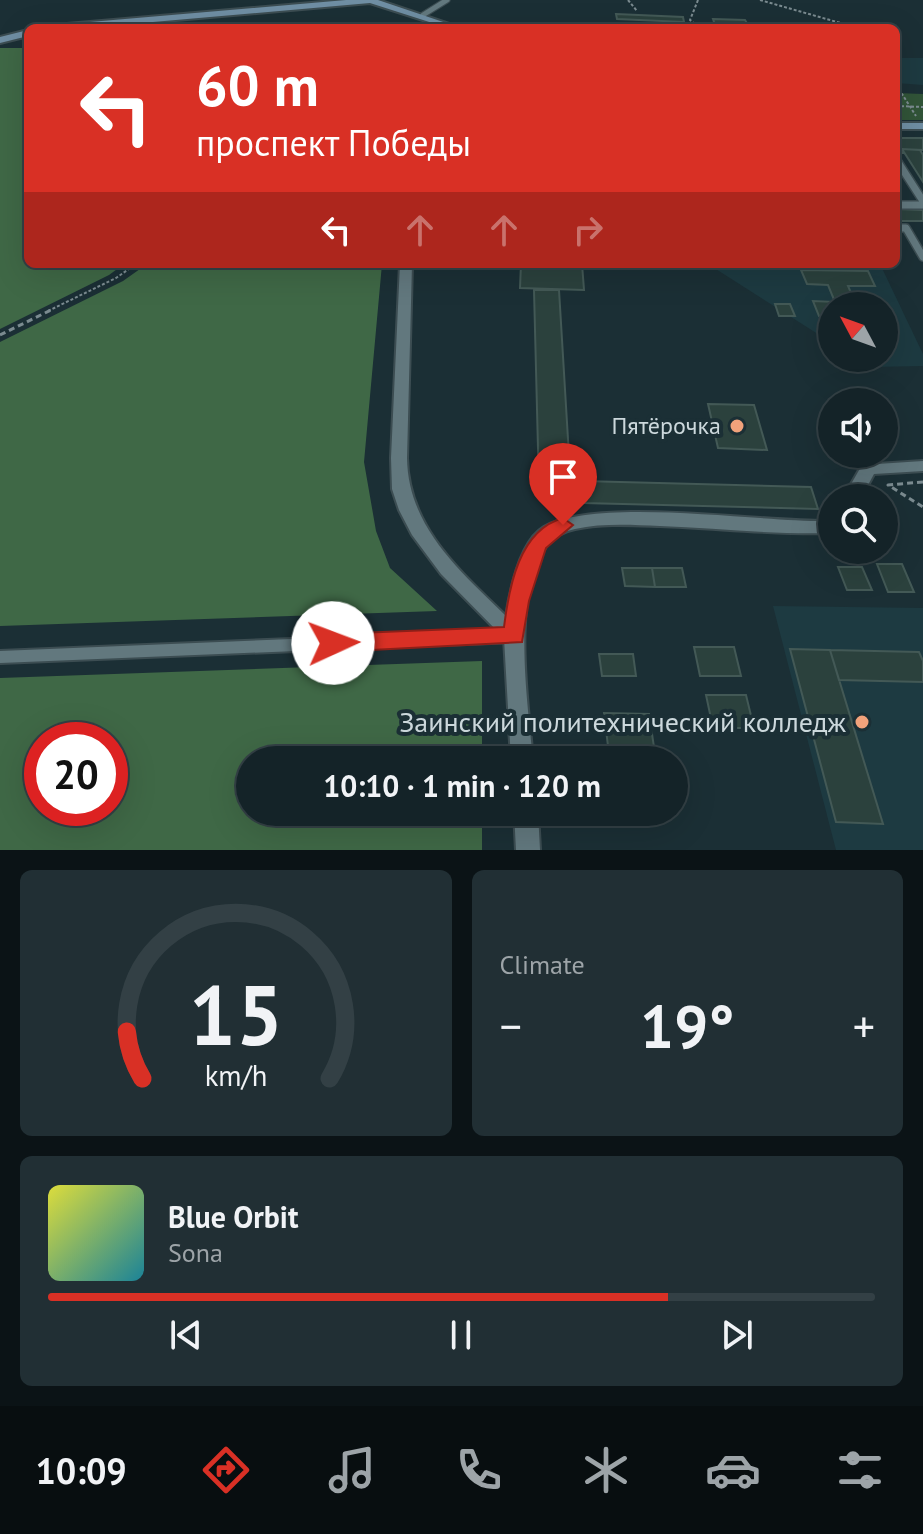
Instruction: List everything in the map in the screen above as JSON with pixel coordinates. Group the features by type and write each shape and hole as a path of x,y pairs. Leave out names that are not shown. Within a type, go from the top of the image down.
{"street":[{"path":"100,24 372,0 447,24"},
{"path":"0,40 24,34"},
{"path":"900,126 923,126"},
{"path":"406,268 399,458 401,489 415,521 443,564 514,636"},
{"path":"860,484 868,469 923,466"},
{"path":"521,746 514,636 518,601 537,545 549,532 563,525 601,519 818,527"},
{"path":"527,826 528,850"}],"lane":[{"path":"423,15 447,0"},
{"path":"900,166 923,203 900,205"},
{"path":"900,228 906,228 923,257"},
{"path":"0,657 514,636"}],"path":[{"path":"628,0 637,11"},
{"path":"695,24 690,20 698,0"},
{"path":"760,0 844,24"},
{"path":"900,94 923,126"},
{"path":"900,106 923,107"},
{"path":"0,335 130,268"},
{"path":"923,482 888,485 923,507"}],"shaded area":[{"path":"900,58 923,58 923,85 900,83"},
{"path":"714,268 882,268 893,292 818,292 818,334"},
{"path":"898,302 923,354 923,366 898,366"},
{"name":"Заинский политехнический колледж","path":"773,606 923,608 923,850 836,850"}],"green space":[{"path":"0,48 24,48 24,268 119,268 0,329"},
{"path":"900,93 923,94 923,120 900,120"},
{"path":"141,268 382,268 364,462 376,531 390,568 437,611 0,626 0,342 123,281"},
{"path":"482,661 482,746 236,746 236,826 482,826 482,850 0,850 0,678"}],"building":[{"path":"616,14 683,17 684,22 617,19"},
{"path":"713,19 745,20 747,24 715,24"},
{"path":"900,138 923,138 923,150 902,149 904,153 900,153"},
{"path":"902,149 920,150 923,155 923,182"},
{"path":"900,209 923,210 923,221 900,221"},
{"path":"521,268 582,268 584,290 520,288"},
{"path":"801,270 868,271 875,286 848,286 851,292 831,292 828,285 807,284"},
{"path":"534,290 559,290 571,489 539,488"},
{"path":"775,304 790,304 795,316 779,316"},
{"path":"708,404 754,405 767,450 718,448"},
{"path":"582,481 811,487 818,509 583,503"},
{"path":"877,564 902,564 914,592 888,592"},
{"path":"838,567 862,567 872,590 847,590"},
{"path":"622,568 652,568 655,587 625,586"},
{"path":"652,568 682,568 686,587 655,587"},
{"path":"694,647 734,647 741,676 700,676"},
{"path":"790,649 830,650 883,824 836,822"},
{"path":"830,650 919,652 923,661 923,682 839,680"},
{"path":"599,654 633,654 636,676 602,676"},
{"path":"706,695 746,695 754,728 713,728"},
{"path":"604,713 649,714 654,746 608,746"}],"place":[{"name":"Пятёрочка","path":"737,426"},
{"name":"Заинский политехнический колледж","path":"862,722"}],"route":[{"path":"333,643 514,636 518,601 537,545 549,532 563,525"}]}
